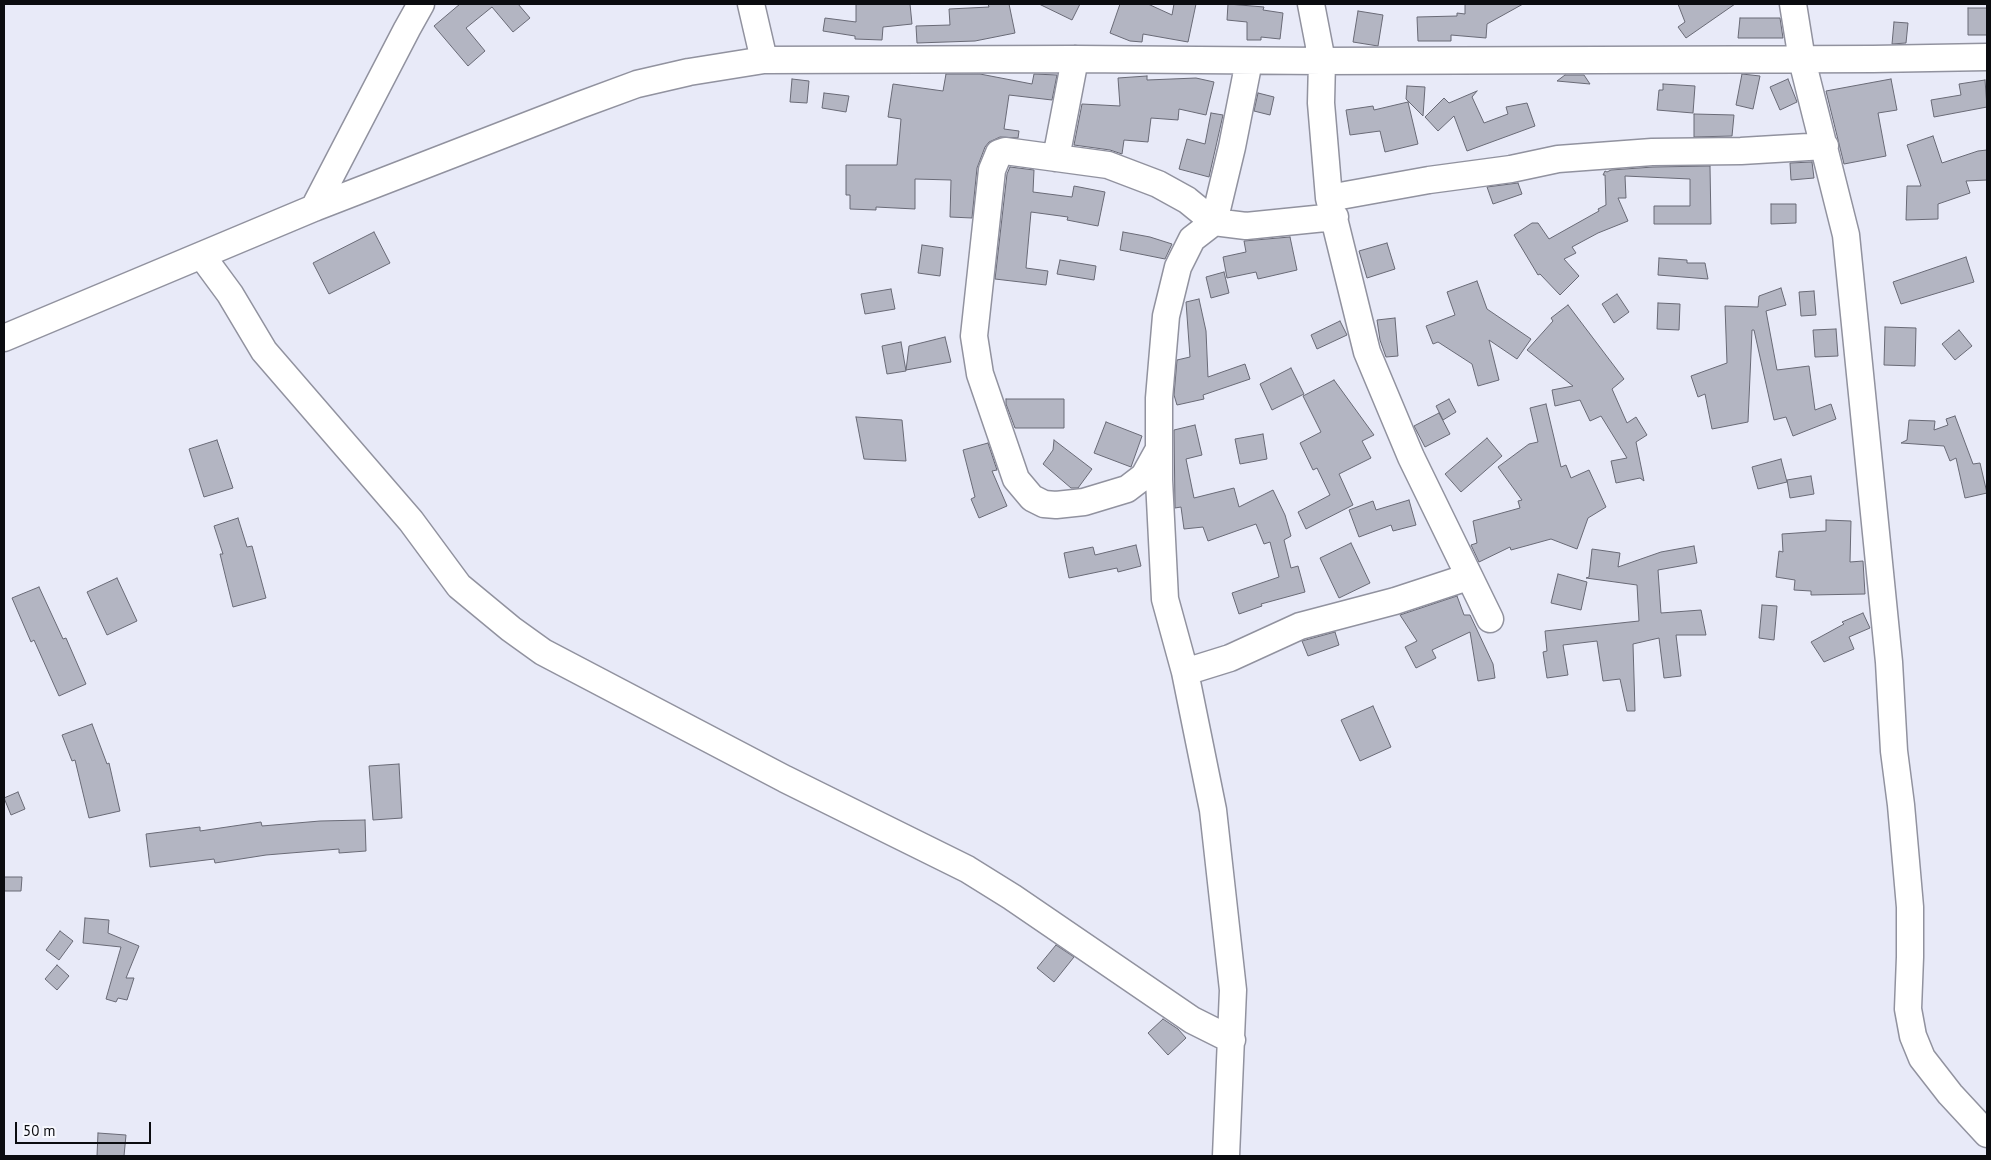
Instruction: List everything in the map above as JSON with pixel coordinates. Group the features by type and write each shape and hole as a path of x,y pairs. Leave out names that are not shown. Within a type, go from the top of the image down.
{"street":[{"path":"314,208 406,29 421,4"},
{"path":"751,4 764,60"},
{"path":"1311,4 1322,61 1321,103 1332,208 1367,352 1411,457 1490,619"},
{"path":"1793,4 1802,60 1846,235 1888,652 1894,751 1910,908 1908,1009 1913,1036 1922,1058 1950,1094 1987,1134"},
{"path":"4,338 314,208 637,84 689,72 764,60 1076,58 1249,61 1802,60 1987,57"},
{"path":"1056,158 1076,58"},
{"path":"1226,1156 1234,990 1213,810 1185,672 1165,599 1161,539 1159,398 1166,316 1178,267 1192,239 1214,222 1232,147 1249,61"},
{"path":"1159,449 1144,476 1127,489 1084,502 1056,506 1044,504 1032,498 1016,478 1002,444 980,374 974,336 992,170 998,153 1005,151 1108,165 1158,184 1187,200 1214,222 1246,226 1332,208 1429,180 1511,169 1558,159 1652,152 1825,146"},
{"path":"202,256 230,294 264,351 411,521 459,586 511,629 543,652 785,779 967,869 1012,897 1192,1020 1232,1040"},
{"path":"1185,672 1230,658 1300,626 1395,601 1468,577"}],"building":[{"path":"460,4 518,4 530,18 513,32 492,7 466,28 485,51 468,66 434,26"},
{"path":"856,4 910,4 912,24 883,27 882,40 855,39 855,36 823,31 825,18 856,22"},
{"path":"988,4 1009,4 1015,33 975,41 917,43 916,26 950,25 949,9 989,7"},
{"path":"1039,4 1080,4 1072,20"},
{"path":"1120,4 1148,4 1172,15 1174,4 1196,4 1188,42 1143,34 1142,42 1130,41 1110,33"},
{"path":"1228,4 1264,7 1263,10 1283,13 1280,39 1261,37 1261,40 1247,40 1247,22 1227,20"},
{"path":"1465,4 1523,4 1487,24 1486,38 1451,35 1451,41 1418,41 1417,17 1465,14"},
{"path":"1678,4 1735,4 1686,38 1678,27 1685,22"},
{"path":"1968,8 1987,8 1987,35 1968,35"},
{"path":"1358,11 1383,15 1378,46 1353,42"},
{"path":"1740,18 1780,18 1783,38 1738,38"},
{"path":"1894,22 1908,23 1906,43 1892,44"},
{"path":"946,74 980,74 1032,84 1034,74 1057,75 1052,100 1009,95 1004,129 1019,131 1018,138 1000,137 989,142 985,147 977,168 972,218 950,217 951,180 915,179 915,209 876,207 876,210 850,209 850,195 846,195 846,165 897,165 901,119 888,117 893,84 943,91"},
{"path":"1742,74 1760,76 1753,109 1736,105"},
{"path":"1565,75 1584,75 1590,84 1557,81"},
{"path":"1147,76 1147,80 1196,78 1214,82 1206,115 1179,109 1178,120 1151,118 1148,142 1124,140 1122,154 1110,150 1074,145 1082,104 1120,106 1118,78"},
{"path":"792,79 809,81 807,103 790,102"},
{"path":"1788,79 1797,102 1780,110 1770,87"},
{"path":"1891,79 1897,110 1878,113 1886,156 1844,164 1826,91"},
{"path":"1985,80 1987,107 1934,117 1931,100 1961,95 1959,84"},
{"path":"1663,84 1695,86 1693,113 1657,110 1659,90 1663,90"},
{"path":"1407,86 1425,87 1423,116 1406,99"},
{"path":"1477,91 1472,97 1484,123 1508,114 1506,107 1527,103 1535,126 1467,151 1454,116 1438,131 1425,117 1444,98 1449,103"},
{"path":"824,93 849,96 846,112 822,108"},
{"path":"1258,93 1274,97 1270,115 1254,111"},
{"path":"1408,102 1418,144 1385,152 1380,131 1350,135 1346,110 1373,106 1374,110"},
{"path":"1211,113 1223,115 1209,177 1179,169 1187,139 1205,144"},
{"path":"1694,114 1734,115 1732,136 1694,137"},
{"path":"1933,136 1942,163 1978,151 1987,150 1987,180 1966,181 1970,193 1938,204 1938,219 1906,220 1907,186 1921,186 1907,145"},
{"path":"1812,162 1814,178 1791,180 1790,163"},
{"path":"1710,166 1711,224 1654,224 1654,206 1690,206 1690,179 1625,176 1626,198 1618,198 1628,221 1598,233 1572,247 1576,253 1564,259 1579,276 1560,295 1540,274 1538,275 1514,235 1532,223 1538,223 1549,239 1599,211 1598,209 1606,205 1605,175 1603,175 1605,171 1653,167"},
{"path":"1010,167 1034,170 1033,192 1072,197 1074,186 1105,192 1098,226 1067,220 1068,217 1031,212 1026,268 1048,271 1046,285 995,279 1007,174"},
{"path":"1518,183 1522,194 1493,204 1487,187"},
{"path":"1771,204 1796,204 1796,223 1771,224"},
{"path":"374,232 390,263 329,294 313,263"},
{"path":"1123,232 1150,237 1172,244 1165,259 1120,250"},
{"path":"1290,237 1297,270 1258,279 1256,272 1227,278 1223,257 1246,252 1244,241"},
{"path":"1387,243 1395,269 1367,278 1359,251"},
{"path":"922,245 943,248 940,276 918,273"},
{"path":"1966,257 1974,282 1901,304 1893,282"},
{"path":"1659,258 1687,260 1687,263 1705,263 1708,279 1658,275"},
{"path":"1060,260 1096,266 1094,280 1057,274"},
{"path":"1224,272 1229,293 1211,298 1206,277"},
{"path":"1477,281 1487,309 1531,339 1517,359 1489,340 1499,380 1478,386 1472,364 1438,342 1433,344 1426,326 1455,315 1447,292"},
{"path":"1781,288 1786,305 1766,311 1777,370 1809,366 1815,410 1831,404 1836,419 1793,436 1786,417 1774,420 1754,330 1752,330 1748,422 1712,429 1705,394 1698,397 1691,376 1727,363 1725,306 1758,307 1759,296"},
{"path":"891,289 895,309 865,314 861,294"},
{"path":"1814,291 1816,315 1801,316 1799,292"},
{"path":"1617,294 1629,312 1614,323 1602,304"},
{"path":"1199,299 1206,331 1208,377 1245,364 1250,379 1203,395 1204,399 1177,405 1174,395 1177,360 1190,357 1186,302"},
{"path":"1658,303 1680,304 1679,330 1657,329"},
{"path":"1568,305 1624,379 1612,389 1627,423 1636,417 1647,435 1636,442 1644,481 1640,478 1616,483 1611,461 1627,458 1601,416 1590,421 1580,400 1555,406 1552,390 1573,386 1527,350 1553,321 1551,318"},
{"path":"1395,318 1398,356 1386,357 1380,340 1377,320"},
{"path":"1340,321 1347,335 1317,349 1311,335"},
{"path":"1885,327 1916,328 1915,366 1884,365"},
{"path":"1836,329 1838,356 1815,357 1813,330"},
{"path":"1959,330 1972,346 1955,360 1942,344"},
{"path":"945,337 951,362 906,370 909,346"},
{"path":"901,342 906,371 887,374 882,346"},
{"path":"1291,368 1304,394 1272,410 1260,384"},
{"path":"1334,380 1374,435 1362,441 1371,458 1339,474 1353,505 1306,529 1298,512 1330,495 1317,468 1313,470 1300,443 1321,432 1303,396"},
{"path":"1006,399 1064,399 1064,428 1015,428"},
{"path":"1449,399 1456,412 1443,420 1436,406"},
{"path":"1546,404 1561,467 1566,465 1571,478 1589,470 1606,507 1588,518 1577,549 1551,539 1511,550 1510,547 1479,562 1471,545 1477,543 1473,521 1520,508 1518,501 1522,500 1498,467 1529,444 1538,442 1530,408"},
{"path":"1439,413 1450,434 1425,447 1414,426"},
{"path":"1955,416 1973,464 1980,463 1987,493 1965,498 1956,458 1950,461 1944,446 1901,443 1907,440 1909,420 1935,421 1934,430 1948,425 1946,419"},
{"path":"856,417 902,420 906,461 864,459"},
{"path":"1106,422 1142,436 1131,467 1094,453"},
{"path":"1195,425 1202,455 1186,459 1194,498 1234,488 1239,507 1273,490 1285,515 1291,536 1284,540 1291,568 1298,566 1305,592 1261,604 1262,606 1239,614 1232,593 1279,577 1270,542 1264,544 1256,524 1208,541 1203,527 1184,529 1181,507 1175,508 1174,430"},
{"path":"1263,434 1267,459 1240,464 1235,439"},
{"path":"1487,438 1502,456 1461,492 1445,474"},
{"path":"217,440 233,488 204,497 189,449"},
{"path":"1054,440 1092,469 1078,488 1071,488 1043,464 1053,450"},
{"path":"988,443 997,470 992,471 1007,506 979,518 971,499 975,497 963,450"},
{"path":"1781,459 1787,482 1758,489 1752,467"},
{"path":"1811,476 1814,494 1790,498 1787,480"},
{"path":"1409,500 1416,525 1393,531 1391,525 1359,537 1349,510 1373,501 1376,510"},
{"path":"238,518 247,547 252,546 266,598 233,607 220,554 223,554 214,526"},
{"path":"1826,520 1851,521 1850,562 1863,561 1865,594 1811,595 1811,591 1794,590 1795,580 1776,577 1779,551 1783,552 1782,534 1826,531"},
{"path":"1351,543 1370,583 1339,598 1320,558"},
{"path":"1136,545 1141,566 1118,572 1117,568 1069,578 1064,553 1093,547 1095,555"},
{"path":"1694,546 1697,563 1658,570 1661,613 1701,610 1706,635 1676,635 1681,676 1664,678 1659,638 1633,644 1635,711 1627,711 1620,679 1603,681 1597,641 1563,645 1568,675 1547,678 1543,652 1547,651 1545,631 1639,621 1637,585 1586,578 1589,577 1592,549 1620,553 1618,567 1661,552"},
{"path":"1558,574 1587,582 1581,610 1551,603"},
{"path":"117,578 137,621 107,635 87,592"},
{"path":"39,587 63,639 66,638 86,684 59,696 34,640 31,642 12,598"},
{"path":"1457,596 1464,615 1470,615 1493,664 1495,678 1478,681 1470,632 1432,650 1436,658 1416,668 1405,647 1417,641 1400,615"},
{"path":"1762,605 1777,606 1774,640 1759,638"},
{"path":"1863,613 1870,628 1849,637 1854,649 1824,662 1811,642 1844,624 1842,622"},
{"path":"1335,632 1339,645 1308,656 1302,641"},
{"path":"1373,706 1391,747 1360,761 1341,720"},
{"path":"92,724 107,764 109,763 120,811 89,818 75,760 72,761 62,735"},
{"path":"399,764 402,818 373,820 369,766"},
{"path":"18,792 25,809 11,815 4,798"},
{"path":"365,820 366,851 339,853 339,849 266,855 215,863 214,859 150,867 146,834 200,827 200,831 261,822 262,826 320,821"},
{"path":"4,877 22,877 21,891 4,891"},
{"path":"85,918 109,920 108,933 139,946 126,978 134,978 127,1000 118,998 116,1002 106,999 121,947 83,943"},
{"path":"60,931 73,941 59,960 46,950"},
{"path":"1056,945 1074,957 1054,982 1037,968"},
{"path":"57,965 69,976 57,990 45,979"},
{"path":"1163,1019 1178,1029 1186,1038 1168,1055 1148,1033"},
{"path":"98,1133 126,1135 124,1156 97,1156"}]}
